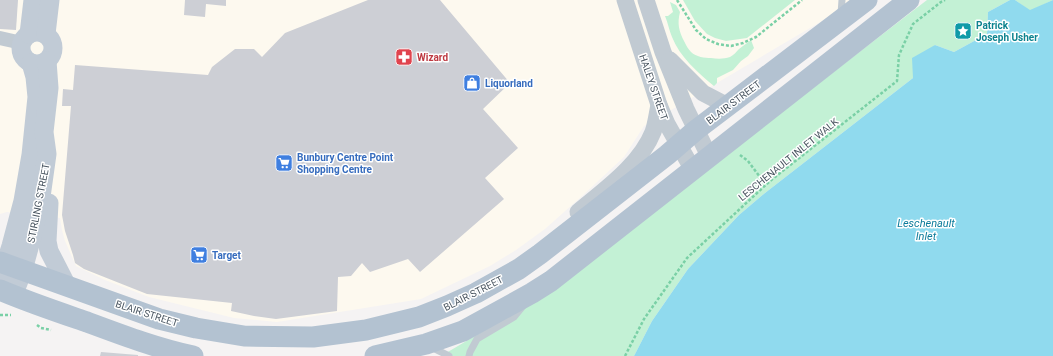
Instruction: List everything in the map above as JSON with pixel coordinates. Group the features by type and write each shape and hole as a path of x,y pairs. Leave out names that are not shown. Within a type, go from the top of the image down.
{"main road":[{"path":"32,37 33,0"},
{"path":"32,37 50,37 54,47 51,57 39,62 27,60 21,47 32,37 50,0"},
{"name":"BLAIR STREET","path":"7,277 67,286 159,319 196,328 244,336 313,337 366,330 419,317 476,293 519,269 728,106 841,10 867,0"},
{"path":"375,356 426,344 463,331 551,281 909,0"},
{"name":"STIRLING STREET","path":"7,277 32,237 41,197 47,154 44,132 49,88 39,62"},
{"name":"STIRLING STREET","path":"7,277 31,155 37,97 35,77 39,62"},
{"path":"47,154 50,199 46,241 67,286"},
{"path":"0,230 18,221"},
{"path":"7,277 115,332 171,351 192,356"}],"street":[{"name":"HALEY STREET","path":"625,0 659,105 667,124 692,170"},
{"name":"HALEY STREET","path":"646,0 663,52 696,130 709,156"},
{"path":"0,38 32,37"},
{"path":"663,52 703,93 728,106"},
{"path":"540,254 575,215 617,179 646,147 652,134 659,105"}],"lane":[{"path":"469,356 477,340 514,317 532,293"},
{"path":"426,344 449,356"}],"path":[{"path":"678,0 696,30 706,39 718,44 731,46 743,43 756,37 802,0"},
{"name":"LESCHENAULT INLET WALK","path":"625,356 644,319 687,258 770,181 897,81 899,54 914,24 945,0"}],"shaded area":[{"path":"0,0 850,0 827,18 644,126 624,157 582,196 545,229 516,250 490,266 421,299 277,322 234,318 149,297 105,280 76,266 65,241 60,218 7,212 0,214"}],"green space":[{"path":"683,0 795,0 747,38 726,41 707,34 695,21"},
{"path":"927,0 1010,0 988,12 987,34 954,52 935,45 913,78 765,193 739,215 688,269 652,321 634,356 441,356 541,297"},
{"path":"1015,0 1053,0 1030,11"},
{"path":"670,2 676,5 680,12 679,27 681,34 688,48 695,55 706,58 728,58 751,40 754,48 733,70 717,78 717,83 714,86 684,58 675,44 665,16 668,16 673,12"}],"water":[{"name":"Leschenault Inlet","path":"1010,0 1015,0 1030,10 1053,0 1053,356 634,356 652,321 688,269 739,215 765,193 913,78 912,58 935,45 954,52 987,34 988,12"}],"building":[{"path":"0,0 18,0 16,30 0,29"},
{"path":"185,0 226,0 226,6 206,4 205,17 184,15"},
{"name":"Bunbury Centre Point Shopping Centre","path":"368,0 440,0 510,83 483,109 518,148 485,178 504,199 420,272 408,259 370,272 362,263 351,276 338,277 337,311 276,319 254,316 231,311 232,303 147,294 84,269 75,263 65,231 62,215 71,106 62,106 63,89 73,90 75,65 208,75 212,67 235,49 254,49 262,57 285,33"},
{"path":"101,352 138,355 138,356 100,356"}],"place":[{"name":"Patrick Joseph Usher","path":"963,31"},
{"name":"Wizard","path":"404,57"},
{"name":"Liquorland","path":"472,83"},
{"name":"Bunbury Centre Point Shopping Centre","path":"284,163"},
{"name":"Target","path":"199,255"}]}
